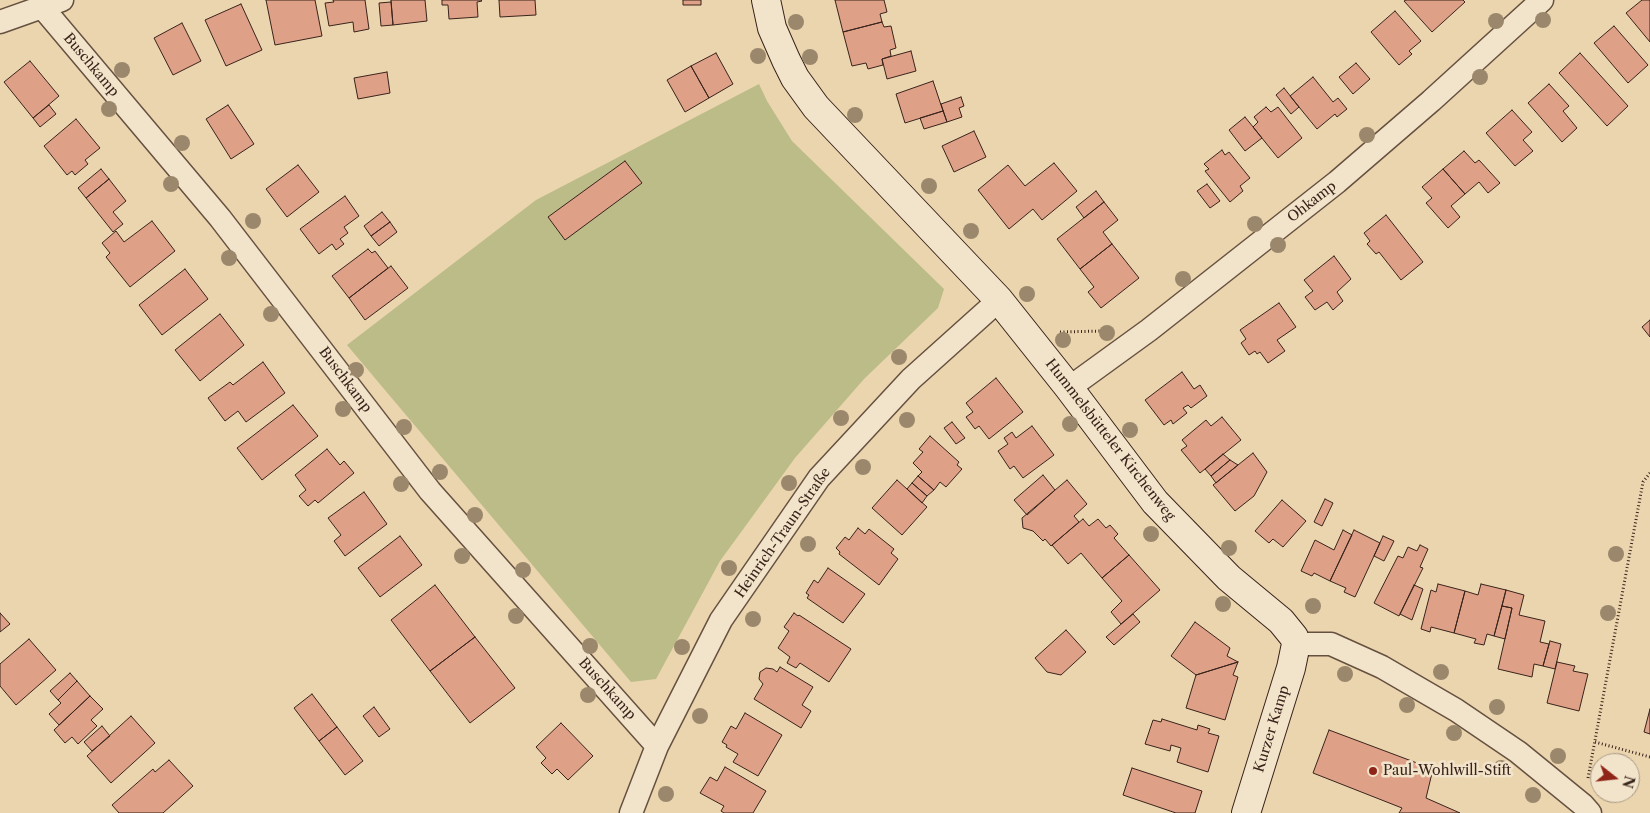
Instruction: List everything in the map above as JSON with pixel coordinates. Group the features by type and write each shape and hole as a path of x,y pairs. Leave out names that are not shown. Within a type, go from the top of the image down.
{"street":[{"name":"Hummelsbütteler Kirchenweg","path":"766,0 772,28 786,60 795,78 816,107 999,300 1069,388 1155,502 1229,578 1281,621 1294,637 1296,644"},
{"name":"Ohkamp","path":"1069,388 1149,330 1337,182 1431,101 1542,0"},
{"path":"0,22 52,4"},
{"name":"Buschkamp","path":"52,4 430,491 658,746"},
{"name":"Heinrich-Traun-Straße","path":"630,813 658,746 721,620 819,478 912,378 999,300"},
{"path":"1296,644 1331,644 1382,666 1456,710 1518,752 1586,809"},
{"name":"Kurzer Kamp","path":"1246,813 1291,668 1296,644"}],"path":[{"path":"1026,333 1149,330"},
{"path":"1586,809 1594,742 1642,482 1650,473"},
{"path":"1594,742 1650,757"}],"green space":[{"path":"759,84 767,101 792,141 944,289 938,308 864,379 795,458 720,561 656,679 631,682 347,345 536,200"}],"building":[{"path":"266,0 315,0 322,36 275,45"},
{"path":"333,0 365,0 369,29 354,32 353,22 329,26 325,3 334,2"},
{"path":"391,0 425,0 427,21 393,25"},
{"path":"442,0 482,1 477,2 478,17 449,19 448,5 442,5"},
{"path":"499,0 535,0 536,15 500,17"},
{"path":"683,0 701,0 701,5 683,5"},
{"path":"835,0 884,0 887,12 880,14 882,22 843,32"},
{"path":"1463,0 1465,2 1432,32 1404,1"},
{"path":"1642,0 1650,0 1650,42 1626,13"},
{"path":"391,2 393,25 381,26 379,3"},
{"path":"241,4 262,50 226,66 205,20"},
{"path":"1395,11 1421,41 1409,51 1412,54 1399,65 1371,32"},
{"path":"882,22 884,27 891,26 896,48 890,50 891,56 882,59 883,65 868,69 866,63 852,66 843,32"},
{"path":"182,23 201,61 173,75 154,38"},
{"path":"1614,26 1648,65 1628,83 1594,43"},
{"path":"911,51 916,71 887,79 882,59"},
{"path":"716,53 733,84 709,98 691,66"},
{"path":"1580,53 1628,106 1607,126 1559,73"},
{"path":"30,61 59,96 33,118 4,82"},
{"path":"1356,63 1370,79 1353,94 1339,77"},
{"path":"691,66 709,98 685,112 667,80"},
{"path":"387,72 390,93 358,99 354,78"},
{"path":"1313,77 1333,102 1338,98 1347,109 1337,117 1335,114 1317,129 1290,96"},
{"path":"933,81 943,111 905,123 896,94"},
{"path":"1549,84 1569,106 1563,111 1577,128 1562,142 1528,103"},
{"path":"1284,88 1299,107 1291,114 1276,95"},
{"path":"961,97 964,106 959,108 962,117 947,122 941,104"},
{"path":"49,105 56,114 40,127 33,118"},
{"path":"228,105 254,144 231,159 206,119"},
{"path":"1266,107 1271,112 1278,107 1302,138 1278,158 1253,127 1258,122 1254,117"},
{"path":"1512,110 1532,132 1523,140 1533,151 1515,166 1486,133"},
{"path":"943,111 947,122 924,129 920,118"},
{"path":"1245,117 1262,138 1245,151 1229,130"},
{"path":"76,119 100,148 85,160 88,164 75,175 72,171 67,175 44,146"},
{"path":"974,131 986,157 954,172 942,146"},
{"path":"1222,150 1225,155 1229,152 1250,178 1240,186 1243,191 1230,202 1205,171 1209,169 1204,164"},
{"path":"1464,151 1475,163 1479,160 1500,183 1488,193 1479,182 1465,194 1443,169"},
{"path":"625,161 642,183 565,240 548,217"},
{"path":"1054,163 1077,191 1042,220 1033,209 1009,229 978,190 1008,165 1025,186"},
{"path":"298,165 319,192 287,217 266,189"},
{"path":"101,169 109,179 86,198 78,188"},
{"path":"1443,169 1465,194 1451,206 1460,217 1448,228 1426,203 1432,198 1422,187"},
{"path":"109,179 126,201 113,212 123,224 113,232 86,198"},
{"path":"1207,184 1220,201 1210,208 1197,191"},
{"path":"1096,191 1104,202 1084,218 1076,207"},
{"path":"345,196 359,216 344,227 348,233 340,239 344,244 336,250 332,244 319,254 300,229"},
{"path":"1104,202 1118,220 1103,232 1112,244 1080,269 1057,239"},
{"path":"382,212 390,222 371,236 364,226"},
{"path":"1386,215 1423,262 1401,280 1379,252 1376,254 1367,244 1370,241 1364,233"},
{"path":"152,221 175,251 130,287 106,257 110,253 102,243 116,231 124,242"},
{"path":"390,222 397,232 379,246 371,236"},
{"path":"1112,244 1139,278 1101,308 1088,292 1094,287 1080,269"},
{"path":"368,249 372,253 375,251 388,268 349,298 332,276"},
{"path":"1334,256 1351,279 1337,292 1343,301 1333,310 1327,302 1315,310 1305,297 1313,291 1304,280"},
{"path":"391,266 408,288 365,320 349,298"},
{"path":"185,269 208,299 162,335 139,305"},
{"path":"1279,303 1296,327 1277,340 1285,351 1268,363 1260,352 1257,354 1255,351 1249,355 1241,343 1246,339 1240,330"},
{"path":"220,314 244,345 200,381 175,350"},
{"path":"1650,320 1650,337 1642,327"},
{"path":"263,362 285,393 246,422 238,411 225,421 208,398 230,382 233,385"},
{"path":"1182,372 1194,389 1200,385 1207,396 1191,408 1188,405 1183,408 1187,413 1173,424 1171,420 1164,425 1145,400"},
{"path":"996,378 1023,412 989,439 979,426 975,429 966,417 973,412 966,403"},
{"path":"293,405 318,436 262,480 237,448"},
{"path":"1222,417 1241,440 1200,473 1181,450 1187,446 1182,440 1206,420 1211,426"},
{"path":"952,422 965,438 956,444 944,428"},
{"path":"1032,426 1054,455 1023,478 1014,466 1010,469 998,451 1008,444 1004,438 1012,432 1016,438"},
{"path":"930,436 959,462 957,465 962,469 946,487 940,482 934,490 918,476 922,472 913,463 923,452 919,449"},
{"path":"327,449 340,465 344,461 354,473 318,503 315,500 308,506 299,496 306,490 295,475"},
{"path":"1253,453 1267,472 1254,496 1235,511 1213,485"},
{"path":"1223,454 1230,460 1211,476 1205,469"},
{"path":"1230,460 1238,465 1216,483 1211,476"},
{"path":"1043,475 1055,490 1027,515 1014,500"},
{"path":"918,476 934,490 927,496 912,483"},
{"path":"897,480 927,507 902,535 872,508"},
{"path":"1067,480 1087,504 1074,516 1079,522 1051,546 1045,539 1043,541 1033,531 1023,528 1022,518"},
{"path":"912,483 927,496 922,503 907,489"},
{"path":"364,492 387,524 345,556 334,541 341,535 328,518"},
{"path":"1325,499 1333,503 1322,526 1314,522"},
{"path":"1282,500 1306,521 1283,547 1273,539 1269,543 1255,531"},
{"path":"1083,519 1089,526 1098,519 1106,528 1110,525 1118,534 1114,538 1129,555 1102,578 1081,553 1068,564 1052,545"},
{"path":"858,528 865,534 869,529 894,549 891,553 898,559 879,585 839,554 840,552 836,548 845,537 849,540"},
{"path":"1343,530 1352,535 1330,581 1314,573 1312,576 1301,571 1315,540 1334,550"},
{"path":"1354,530 1380,543 1355,597 1344,592 1346,588 1330,581"},
{"path":"400,536 422,565 380,597 358,568"},
{"path":"1383,536 1394,541 1384,561 1374,556"},
{"path":"1420,545 1428,549 1420,567 1423,568 1399,616 1374,603 1398,556 1403,558 1408,547 1417,551"},
{"path":"1129,555 1160,590 1121,624 1111,612 1122,601 1102,578"},
{"path":"828,568 865,594 843,623 807,598 809,595 806,593 814,580 818,583"},
{"path":"1438,584 1465,591 1454,633 1431,627 1430,632 1421,629 1431,590 1436,592"},
{"path":"1481,584 1506,590 1494,636 1487,634 1484,645 1474,643 1476,639 1454,633 1465,591 1478,595"},
{"path":"435,585 475,637 430,671 391,620"},
{"path":"1414,585 1423,589 1412,620 1400,614"},
{"path":"1506,590 1524,595 1519,615 1545,621 1540,642 1549,644 1543,666 1534,664 1532,677 1498,669 1512,608 1502,606"},
{"path":"1502,606 1512,608 1505,639 1494,636"},
{"path":"0,613 10,624 0,632"},
{"path":"794,613 851,649 829,682 800,663 796,668 787,663 790,657 778,648 789,631 784,627"},
{"path":"1133,614 1140,622 1114,645 1106,637"},
{"path":"1195,622 1230,648 1227,656 1238,662 1196,675 1171,656"},
{"path":"1066,630 1086,652 1061,675 1047,672 1035,658"},
{"path":"475,637 515,688 470,723 430,671"},
{"path":"29,639 56,670 16,705 0,686 0,664"},
{"path":"1550,641 1561,644 1555,669 1543,666"},
{"path":"1238,662 1233,675 1238,677 1225,720 1186,708 1196,675"},
{"path":"1557,662 1575,666 1573,671 1588,674 1579,711 1547,703"},
{"path":"780,667 813,687 802,705 811,711 801,728 754,699 763,684 759,679 760,672 766,668 777,672"},
{"path":"70,673 77,681 58,700 50,691"},
{"path":"77,681 90,696 59,725 49,714 61,703 58,700"},
{"path":"312,694 337,727 319,741 294,708"},
{"path":"90,696 103,709 91,720 97,726 78,744 72,737 65,743 54,730"},
{"path":"374,707 390,729 379,737 363,716"},
{"path":"1650,709 1650,734 1644,732"},
{"path":"745,713 782,735 758,776 733,762 738,754 726,747 727,745 722,742 731,726 736,729"},
{"path":"131,716 155,743 111,783 87,756"},
{"path":"1162,719 1197,730 1198,725 1210,729 1208,733 1219,736 1208,772 1177,762 1181,748 1171,745 1170,751 1145,744 1153,720 1161,722"},
{"path":"561,723 593,756 568,780 557,769 552,774 541,763 546,758 536,747"},
{"path":"102,726 110,736 92,751 84,742"},
{"path":"337,727 363,761 345,775 319,741"},
{"name":"Paul-Wohlwill-Stift","path":"1329,730 1433,769 1426,798 1460,813 1399,813 1402,808 1313,773"},
{"path":"169,760 193,786 163,813 119,813 112,805 153,769 155,772"},
{"path":"725,767 766,791 753,813 724,813 721,811 724,806 700,793 710,777 717,781"},
{"path":"1132,768 1202,791 1195,813 1176,813 1123,795"}],"place":[{"name":"Paul-Wohlwill-Stift","path":"1373,771"}]}
